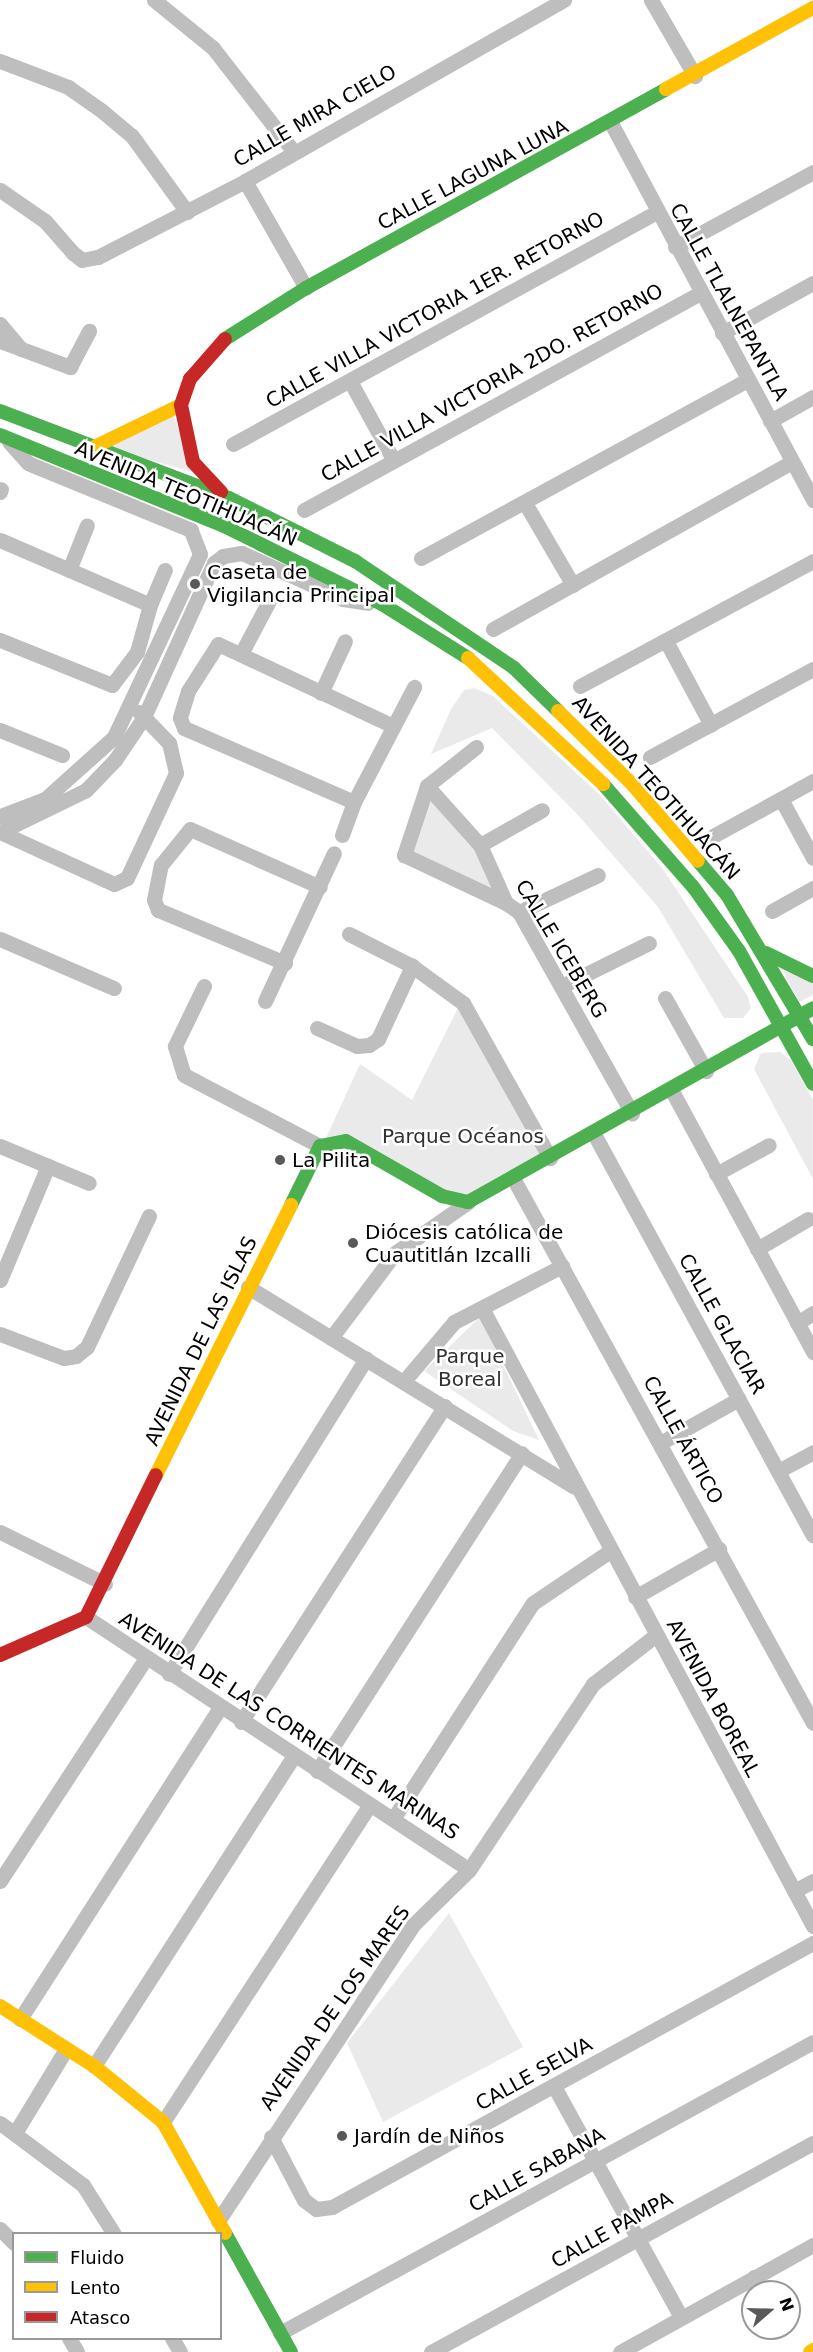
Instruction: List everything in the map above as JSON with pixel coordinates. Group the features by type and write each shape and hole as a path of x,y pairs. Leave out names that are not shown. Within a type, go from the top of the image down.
{"street":[{"name":"CALLE MIRA CIELO","path":"0,190 20,200 82,260 187,212 245,181 564,0"},
{"path":"651,0 695,76"},
{"path":"158,1 213,48 294,152"},
{"name":"CALLE LAGUNA LUNA","path":"181,405 190,379 220,342 306,288 611,123 813,8"},
{"path":"0,62 58,82 102,111 132,136 187,212"},
{"name":"CALLE TLALNEPANTLA","path":"611,123 656,212 813,500"},
{"path":"675,247 813,172"},
{"path":"245,181 306,288"},
{"name":"CALLE VILLA VICTORIA 1ER. RETORNO","path":"233,444 656,212"},
{"path":"722,333 813,283"},
{"name":"CALLE VILLA VICTORIA 2DO. RETORNO","path":"304,510 700,293"},
{"path":"0,324 22,351"},
{"path":"0,341 70,367 89,330"},
{"path":"421,558 748,380"},
{"path":"350,381 394,461"},
{"path":"770,421 813,397"},
{"path":"90,449 181,405 193,462 230,498"},
{"name":"AVENIDA TEOTIHUACÁN","path":"0,411 90,449 230,498 355,561 514,668 632,783 727,895 808,1017 813,1039"},
{"path":"0,640 103,684 119,681 144,656 200,554 196,536 28,463 1,435"},
{"name":"AVENIDA TEOTIHUACÁN","path":"1,435 224,526 382,604 469,659 615,796 701,897 783,1029 813,1084"},
{"path":"493,629 792,462"},
{"path":"525,502 573,585"},
{"path":"69,570 87,525"},
{"path":"0,540 150,605"},
{"path":"132,704 144,717 169,743 176,773 127,878 114,884 8,842 0,832 86,790 144,717 214,563 224,556 242,553 343,599 382,604"},
{"path":"580,686 813,561"},
{"path":"0,816 45,799 75,775 114,737 132,704 144,656 150,605 165,570"},
{"path":"241,654 270,599"},
{"path":"321,693 345,641"},
{"path":"666,641 711,725"},
{"path":"354,802 184,728 180,718 188,691 212,646 241,654 391,725"},
{"path":"650,758 813,669"},
{"path":"162,680 188,691"},
{"path":"342,835 354,802 391,725 414,687"},
{"path":"0,730 62,755"},
{"path":"476,747 427,786 404,855 512,908 598,875"},
{"path":"713,836 813,782"},
{"name":"CALLE ICEBERG","path":"427,786 480,845 512,908 562,986 632,1113"},
{"path":"782,799 813,858"},
{"path":"480,845 542,810"},
{"path":"285,963 158,910 154,900 160,865 190,829 320,887"},
{"path":"265,1001 285,963 334,853"},
{"path":"138,854 160,865"},
{"path":"772,911 813,888"},
{"path":"349,934 412,966 463,1003 550,1158"},
{"path":"0,939 114,988"},
{"path":"562,986 649,943"},
{"path":"763,951 813,976"},
{"path":"317,1028 357,1046 369,1046 378,1039 412,966"},
{"path":"204,986 175,1046 184,1075 320,1146 346,1141 442,1196 468,1202"},
{"path":"665,998 706,1071"},
{"path":"331,1338 395,1253 468,1202 808,1017 813,1008"},
{"path":"672,1091 813,1352"},
{"name":"CALLE GLACIAR","path":"594,1134 813,1535"},
{"path":"716,1174 769,1144"},
{"path":"0,1146 89,1183"},
{"name":"AVENIDA DE LAS ISLAS","path":"86,1617 105,1584 248,1287 320,1146"},
{"path":"1,1274 48,1166"},
{"name":"CALLE ÁRTICO","path":"513,1178 662,1442 813,1723"},
{"path":"0,1334 64,1358 76,1356 87,1347 149,1216"},
{"path":"757,1248 808,1219"},
{"path":"404,1382 443,1331 562,1266"},
{"name":"AVENIDA BOREAL","path":"248,1287 522,1453 577,1489"},
{"name":"AVENIDA BOREAL","path":"482,1308 610,1551 813,1926"},
{"path":"797,1323 813,1313"},
{"path":"169,1674 366,1359"},
{"path":"662,1442 739,1399"},
{"path":"241,1722 445,1406"},
{"path":"778,1471 813,1452"},
{"path":"317,1771 522,1453"},
{"path":"0,1532 105,1584"},
{"path":"635,1597 718,1549"},
{"path":"393,1819 533,1603 610,1551"},
{"path":"0,1655 86,1617"},
{"name":"AVENIDA DE LAS CORRIENTES MARINAS","path":"86,1617 293,1757 370,1804 470,1870"},
{"name":"AVENIDA DE LOS MARES","path":"218,2221 271,2137 413,1925 470,1870 593,1684 656,1635"},
{"path":"0,1881 146,1658"},
{"path":"20,2019 219,1708"},
{"path":"94,2066 293,1757"},
{"path":"163,2121 370,1804"},
{"path":"794,1892 813,1881"},
{"name":"CALLE SELVA","path":"271,2137 304,2200 316,2209 332,2207 555,2088 813,1944"},
{"path":"0,2006 94,2066 163,2121 291,2352"},
{"name":"CALLE SABANA","path":"280,2333 813,2042"},
{"path":"15,2133 66,2049"},
{"path":"555,2088 681,2317"},
{"path":"0,2123 83,2185 113,2232"},
{"name":"CALLE PAMPA","path":"431,2352 813,2144"},
{"path":"0,2229 12,2241"},
{"path":"620,2352 813,2245"}],"green space":[{"path":"173,415 196,473 105,447"},
{"path":"474,688 493,696 600,795 662,868 748,997 751,1008 743,1018 724,1018 658,907 577,814 492,728 431,754 451,709 464,690"},
{"path":"429,795 477,849 497,894 410,861"},
{"path":"782,969 813,983 813,995 799,1002"},
{"name":"Parque Océanos","path":"459,1006 549,1160 458,1209 326,1138 360,1064 412,1100"},
{"path":"780,1052 791,1060 813,1100 813,1179 754,1069 761,1053"},
{"name":"Parque Boreal","path":"480,1317 539,1440 513,1431 424,1371"},
{"path":"449,1913 523,2047 383,2122 347,2043"}],"traffic: fast":[{"path":"225,339 306,288 666,89"},
{"path":"0,411 229,498 355,561 514,668 558,711"},
{"path":"0,435 224,526 382,604 468,658"},
{"path":"603,784 694,888 739,951 813,1084"},
{"path":"698,861 727,895 813,1039"},
{"path":"766,953 813,976"},
{"path":"291,1205 320,1146 346,1141 442,1196 468,1202 813,1008"},
{"path":"225,2233 291,2352"}],"traffic: slow":[{"path":"666,89 813,8"},
{"path":"90,449 181,405"},
{"path":"468,658 603,784"},
{"path":"558,711 632,784 698,861"},
{"path":"156,1475 291,1205"},
{"path":"0,2006 94,2066 163,2122 225,2233"}],"traffic: jam":[{"path":"221,492 193,462 181,405 190,379 225,339"},
{"path":"0,1655 86,1617 156,1475"}],"place":[{"name":"Caseta de Vigilancia Principal","path":"195,584"},
{"name":"La Pilita","path":"280,1160"},
{"name":"Diócesis católica de Cuautitlán Izcalli","path":"353,1243"},
{"name":"Jardín de Niños","path":"342,2136"}]}
